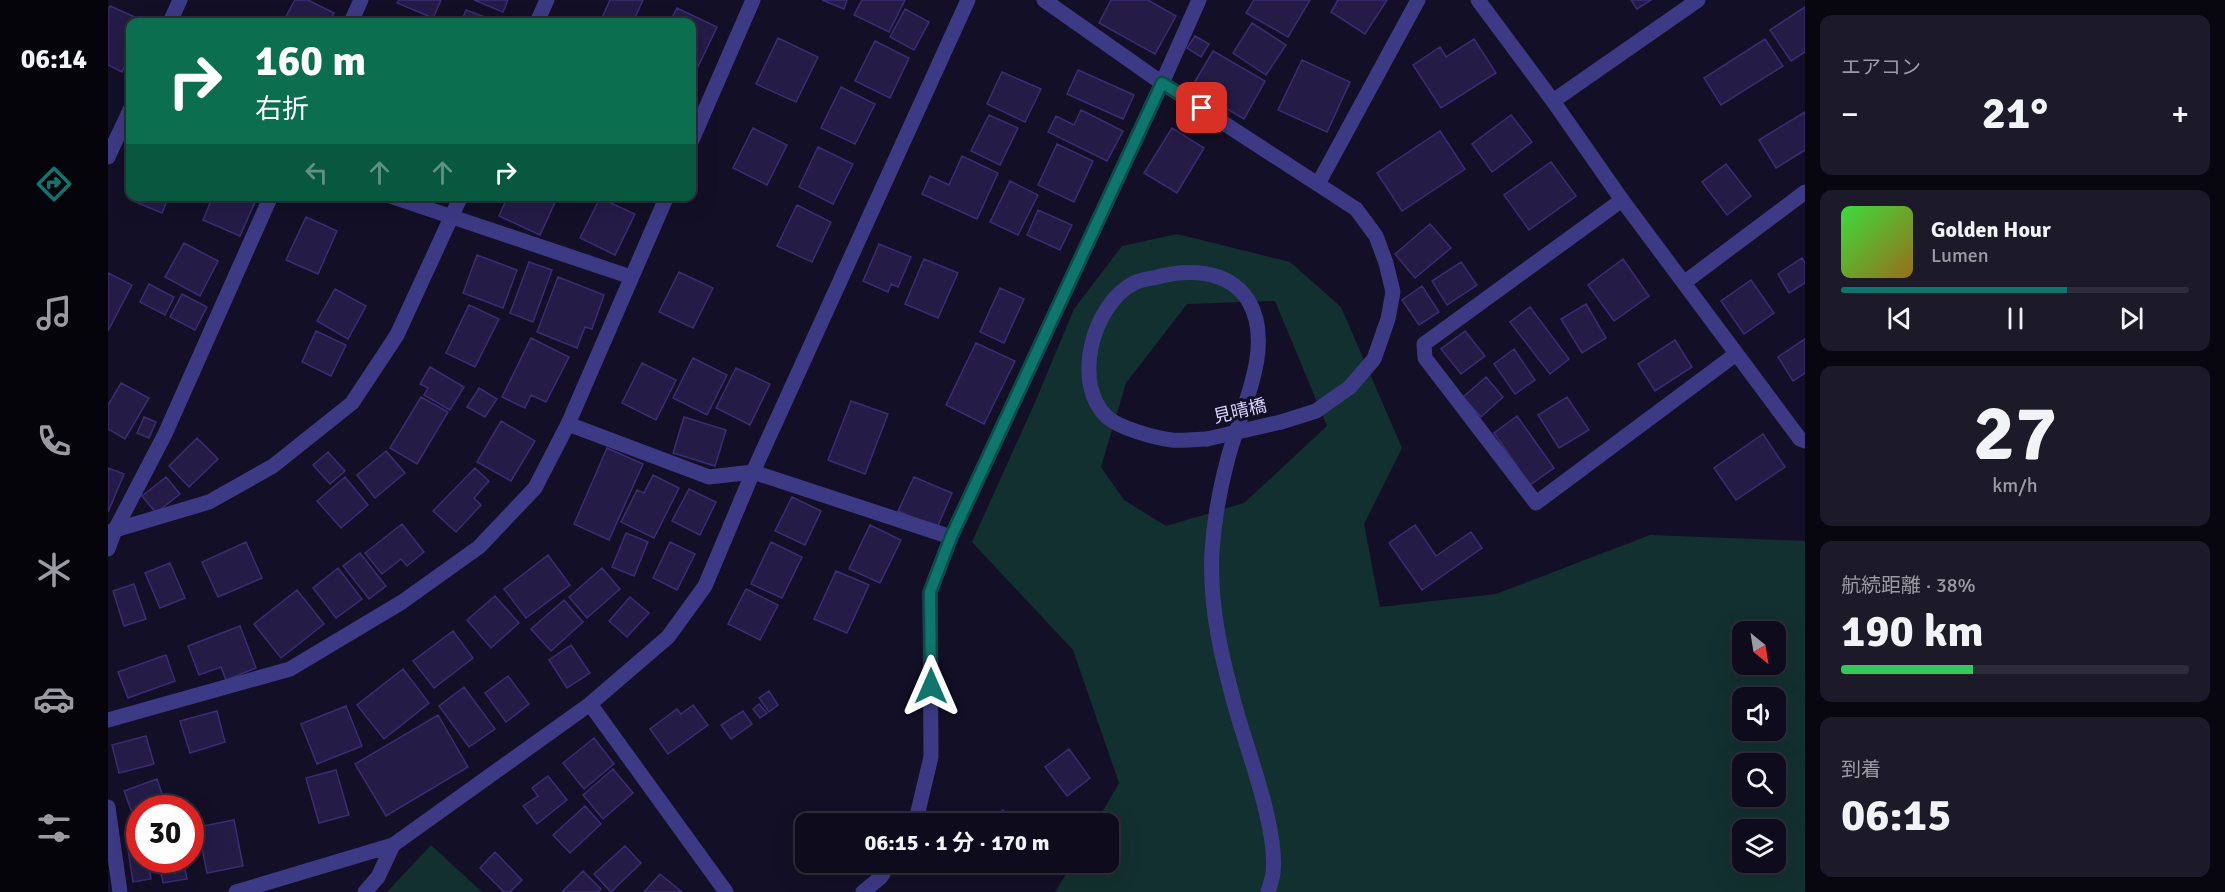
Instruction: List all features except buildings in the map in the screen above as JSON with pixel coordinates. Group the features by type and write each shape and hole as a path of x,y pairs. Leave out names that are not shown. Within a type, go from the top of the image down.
{"street":[{"path":"172,18 180,0"},
{"path":"353,18 361,0"},
{"path":"539,18 547,0"},
{"path":"696,131 753,0"},
{"path":"236,892 393,845 590,704 668,637 705,586 753,472 968,0"},
{"name":"見晴橋","path":"1044,0 1162,83 1356,209 1376,236 1386,262 1393,292 1388,319 1374,359 1350,387 1316,411 1281,422 1207,439 1171,440 1133,430 1108,418 1093,399 1088,377 1090,350 1098,326 1112,301 1134,283 1187,271 1210,273 1232,284 1247,300 1258,326 1259,349 1255,367 1228,459 1218,505 1212,552 1215,624 1271,834 1273,872 1268,892"},
{"path":"918,813 931,757 930,592 951,537 1199,0"},
{"path":"1318,184 1418,0"},
{"path":"1479,0 1622,200 1800,439 1805,441"},
{"path":"1553,101 1698,0"},
{"path":"108,157 126,120"},
{"path":"1685,282 1805,192"},
{"path":"1622,200 1424,344 1425,358 1536,503 1736,354"},
{"path":"108,549 112,531 165,434 269,201"},
{"path":"406,201 631,278"},
{"path":"112,531 209,502 273,466 352,403 396,335 459,201"},
{"path":"108,720 290,669 402,602 479,547 535,488 568,424 665,201"},
{"path":"568,424 709,477 753,472 951,537"},
{"path":"590,704 717,888"},
{"path":"108,807 120,892"},
{"path":"365,892 378,877 393,845"},
{"path":"863,892 883,873"}],"green space":[{"path":"1177,234 1290,262 1341,307 1402,448 1364,524 1380,607 1496,594 1650,535 1805,541 1805,892 1055,892 1067,873 1119,873 1119,813 1102,813 1119,783 1073,650 972,542 1074,309 1122,246","holes":["1275,301 1327,426 1244,503 1166,526 1124,500 1101,467 1126,383 1187,304"]},
{"path":"431,845 482,892 387,892"}],"route":[{"path":"931,686 930,592 951,537 1162,83 1202,108"}]}
